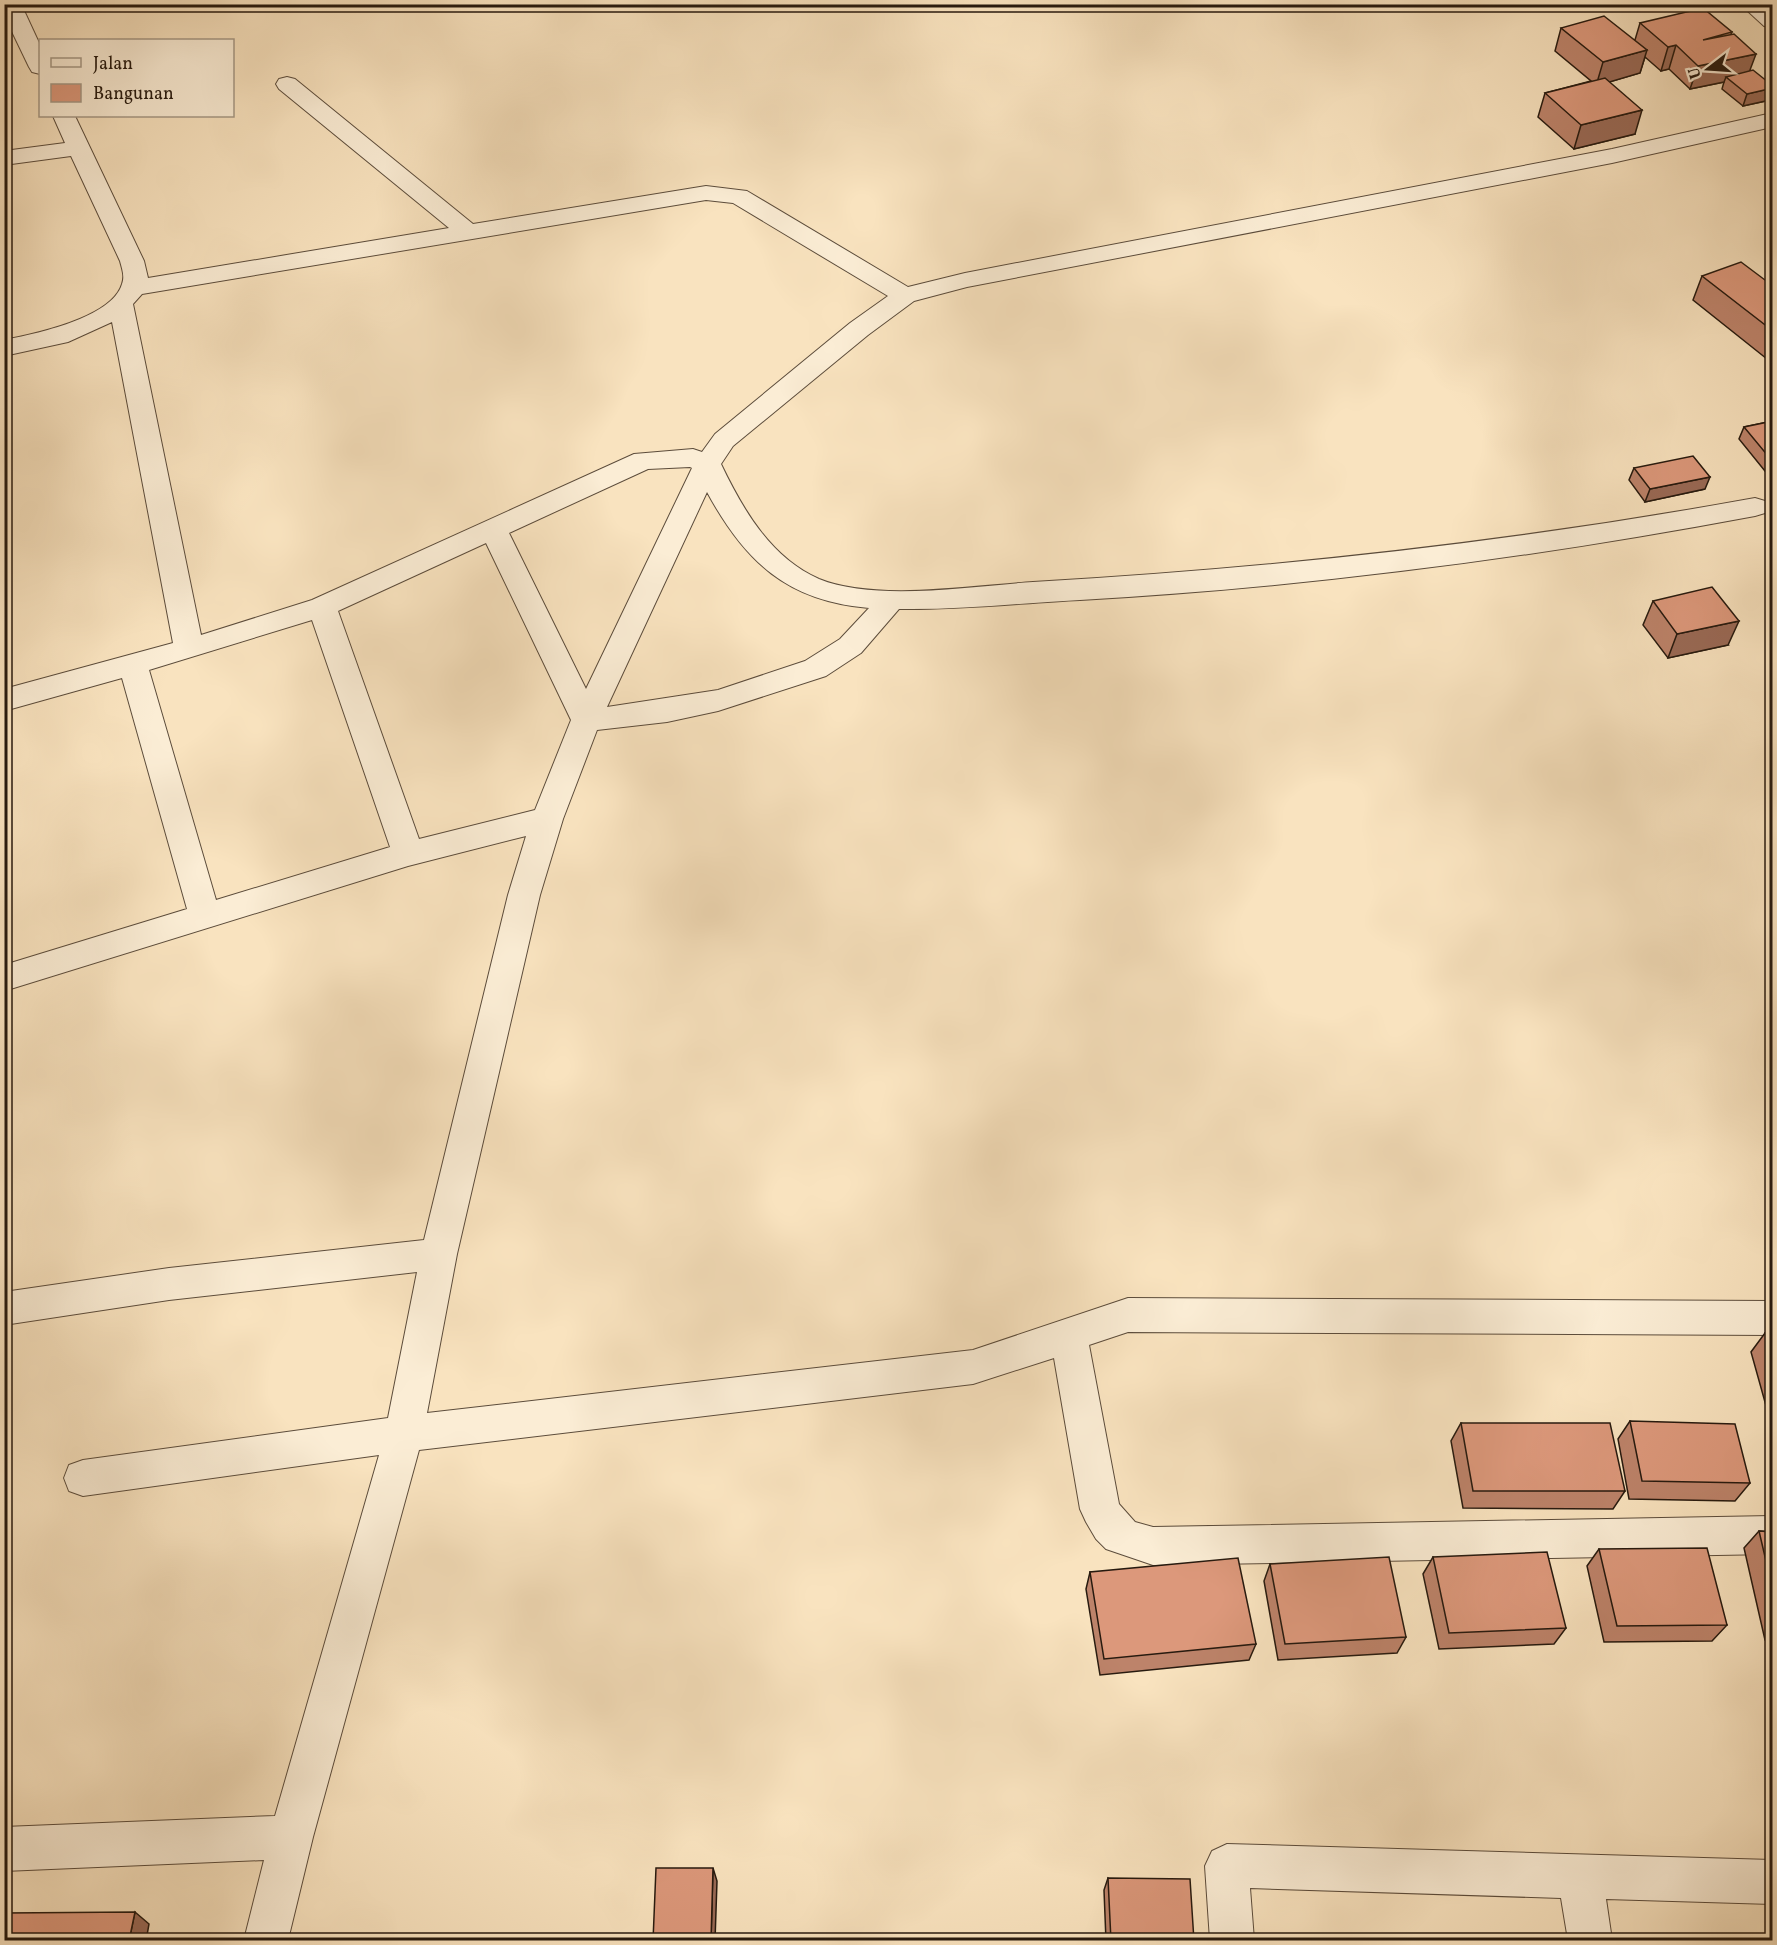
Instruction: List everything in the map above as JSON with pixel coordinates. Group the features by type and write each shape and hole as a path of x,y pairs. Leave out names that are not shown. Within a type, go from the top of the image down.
{"street":[{"path":"10,4 39,65"},
{"path":"1750,4 1773,21"},
{"path":"287,84 468,232"},
{"path":"64,117 132,261 136,276 127,296 189,650"},
{"path":"266,1941 291,1837 404,1434 439,1254 524,895 547,819 586,720 707,464 724,440 859,329 905,296 965,280 1612,156 1773,120"},
{"path":"4,158 80,148"},
{"path":"4,348 80,331 127,296 468,232 706,193 739,196 905,296"},
{"path":"4,700 189,650 322,607 495,530 612,472 644,460 693,458 707,464 727,506 746,535 785,573 830,592 891,599 1155,587 1405,562 1656,526 1755,507"},
{"path":"495,530 586,720"},
{"path":"586,720 645,715 712,704 768,687 833,660 868,631 891,599"},
{"path":"322,607 408,854"},
{"path":"133,665 204,914"},
{"path":"4,978 204,914 408,854 547,819"},
{"path":"4,1309 169,1284 439,1254"},
{"path":"82,1478 404,1434 973,1368 1029,1352 1068,1334 1128,1315 1773,1318"},
{"path":"1068,1334 1100,1509 1111,1529 1125,1540 1153,1546 1773,1535"},
{"path":"4,1849 291,1837"},
{"path":"1232,1941 1227,1866 1773,1882"},
{"path":"1580,1876 1590,1941"}],"building":[{"path":"1703,8 1732,32 1703,40 1734,34 1756,54 1698,66 1676,45 1668,47 1640,23"},
{"path":"1604,16 1647,50 1603,62 1561,28"},
{"path":"1753,70 1773,88 1747,94 1726,77"},
{"path":"1605,78 1642,110 1581,125 1545,93"},
{"path":"1741,262 1773,286 1773,331 1702,276"},
{"path":"1773,421 1773,462 1744,427"},
{"path":"1693,456 1710,477 1650,489 1634,468"},
{"path":"1712,587 1739,621 1677,634 1653,601"},
{"path":"1765,1333 1773,1333 1773,1360"},
{"path":"1630,1421 1735,1424 1750,1483 1642,1481"},
{"path":"1461,1423 1610,1423 1625,1491 1473,1491"},
{"path":"1759,1531 1773,1532 1773,1591"},
{"path":"1707,1548 1727,1625 1617,1626 1599,1549"},
{"path":"1547,1552 1566,1628 1449,1633 1433,1557"},
{"path":"1389,1557 1406,1637 1285,1644 1270,1564"},
{"path":"1238,1558 1256,1644 1104,1659 1090,1572"},
{"path":"656,1868 713,1868 711,1941 653,1941"},
{"path":"1108,1878 1190,1879 1194,1941 1111,1941"},
{"path":"135,1912 129,1941 4,1941 4,1913"}]}
